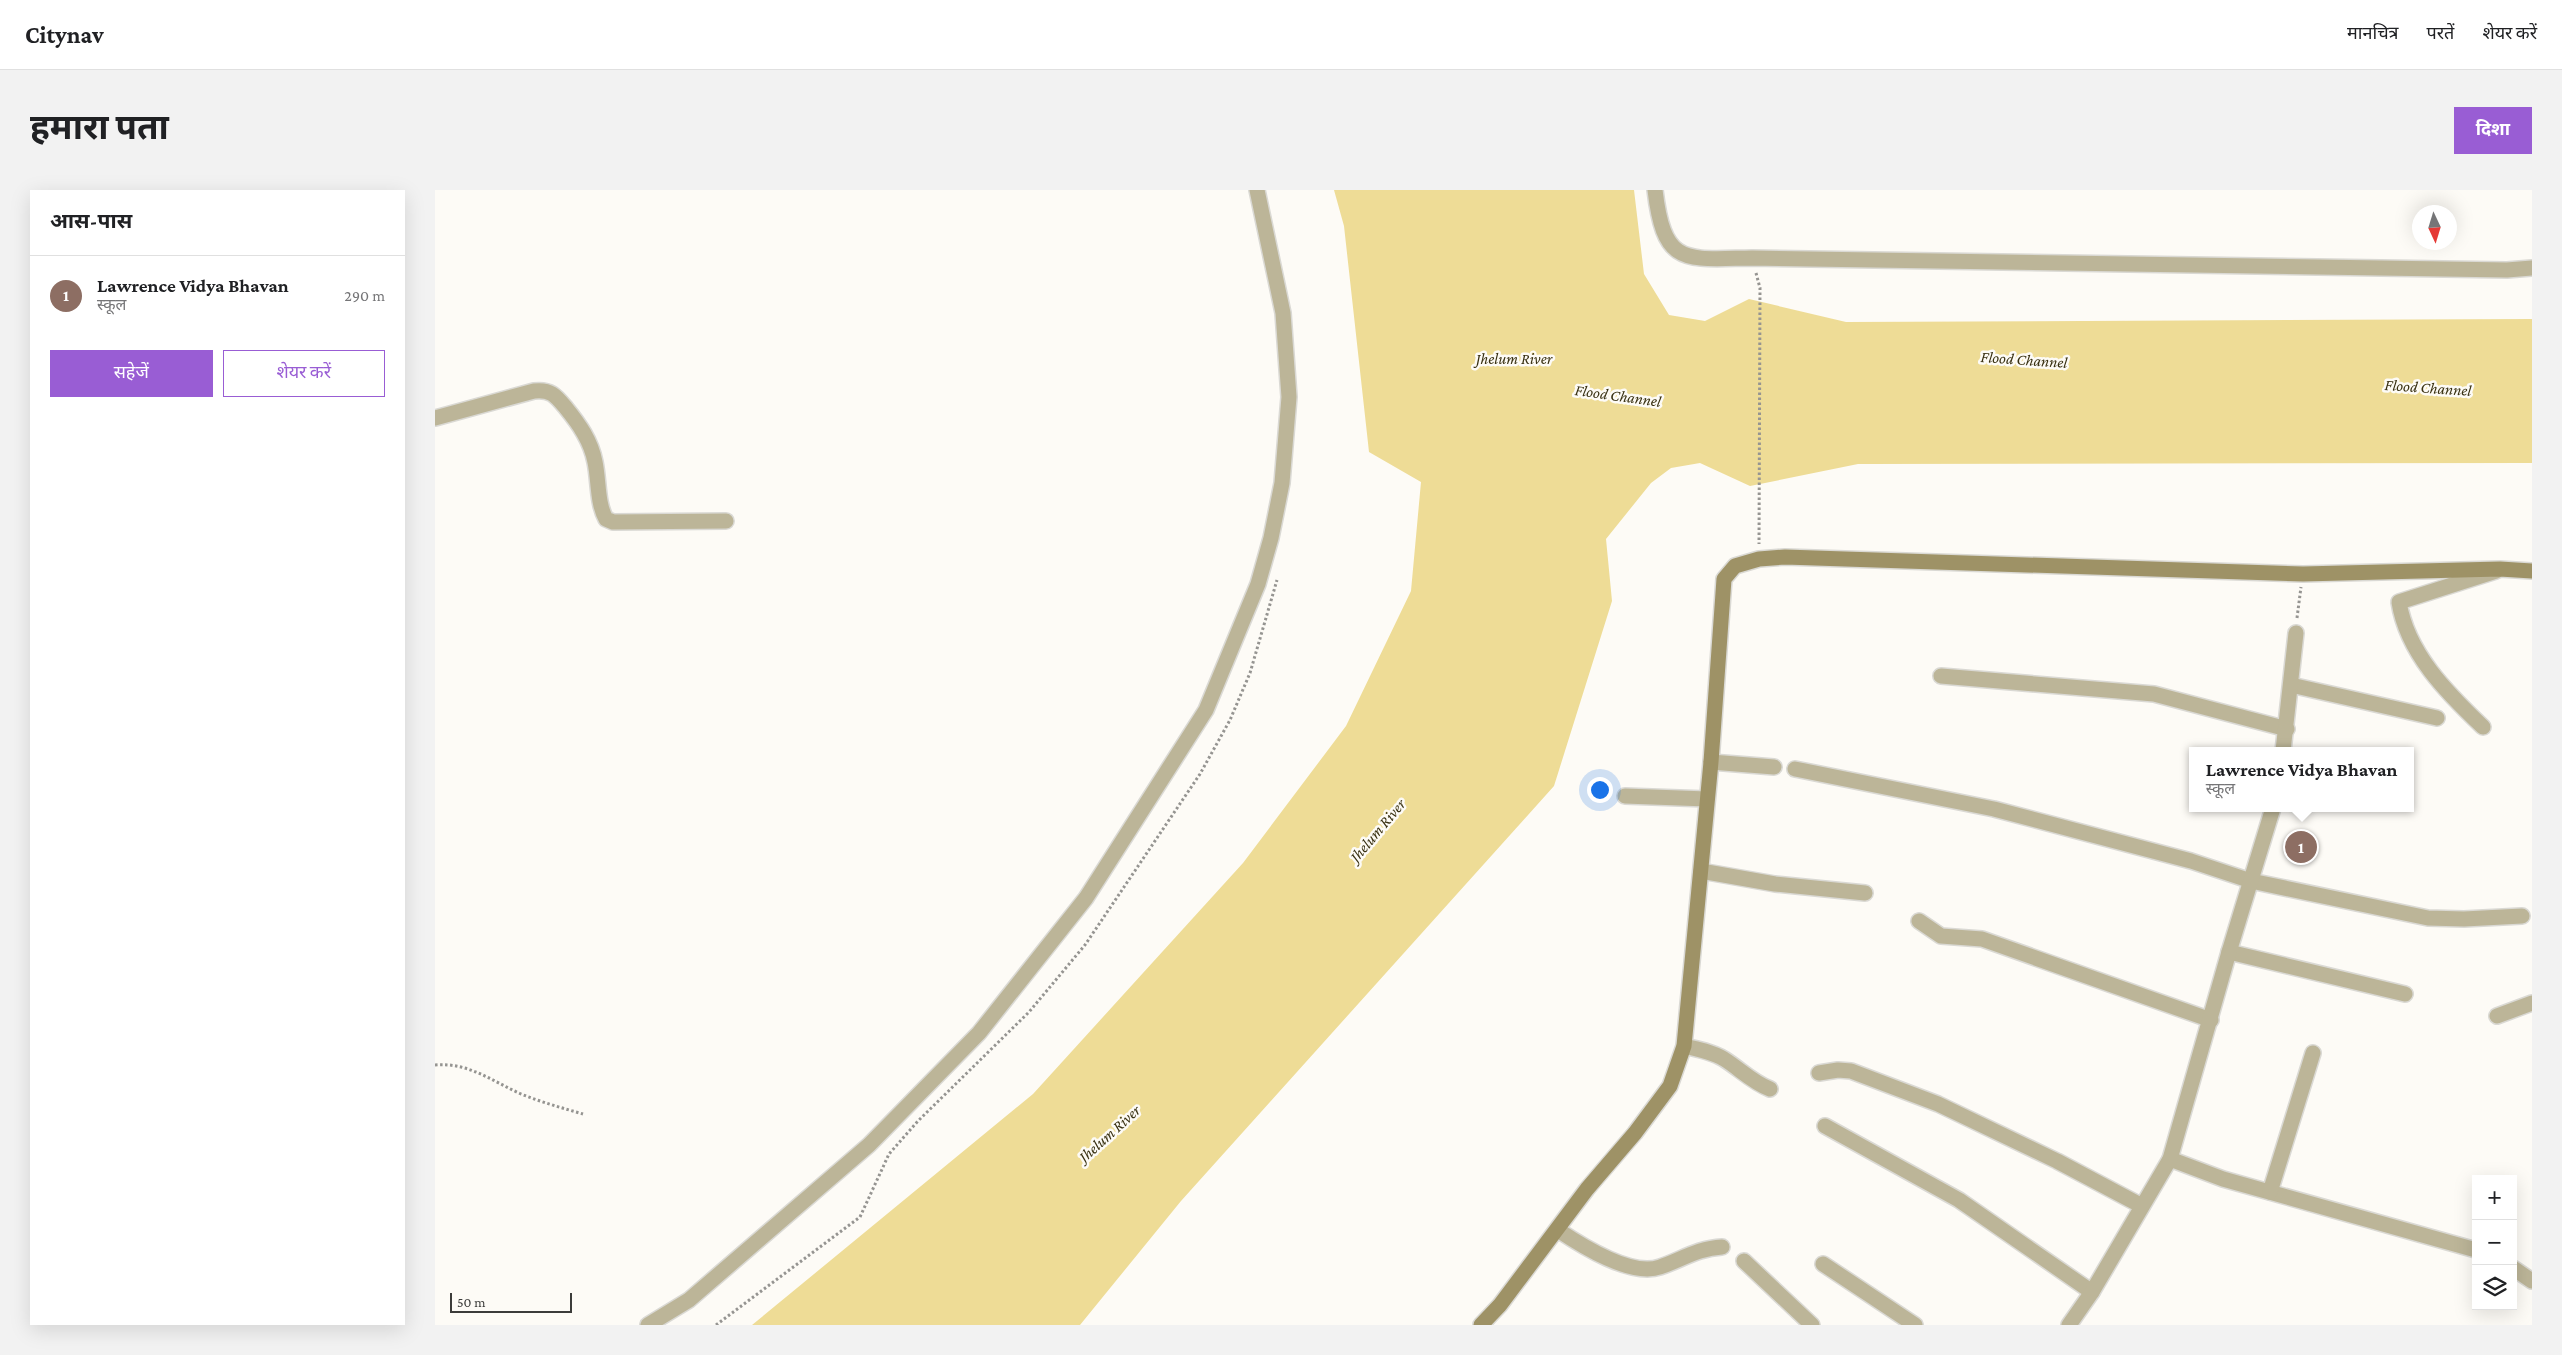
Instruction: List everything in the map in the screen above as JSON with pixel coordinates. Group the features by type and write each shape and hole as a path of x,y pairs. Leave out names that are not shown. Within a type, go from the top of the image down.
{"main road":[{"path":"1481,1325 1500,1305 1587,1189 1635,1133 1670,1086 1684,1046 1711,762 1724,579 1735,566 1759,559 1785,557 2303,574 2502,569 2532,571"}],"street":[{"path":"648,1325 689,1300 869,1145 979,1033 1086,898 1206,710 1258,584 1271,538 1282,483 1289,397 1283,313 1266,224 1257,190"},
{"path":"1655,190 1662,230 1669,245 1686,257 1697,259 1752,258 2507,270 2532,268"},
{"path":"435,418 534,390 547,390 554,394 577,421 592,450 601,505 606,519 613,522 726,521"},
{"path":"2483,727 2455,700 2420,657 2400,611 2399,602 2502,569"},
{"path":"2284,747 2296,633"},
{"path":"1941,676 2154,694 2287,729"},
{"path":"2291,685 2437,718"},
{"path":"1711,762 1774,767"},
{"path":"1795,769 1994,809 2191,861 2251,881 2428,918 2464,919 2522,916"},
{"path":"1625,796 1707,798"},
{"path":"2069,1325 2092,1292 2170,1159 2229,952 2272,812"},
{"path":"1701,871 1775,884 1865,893"},
{"path":"1919,921 1941,936 1982,939 2211,1020"},
{"path":"2229,952 2405,994"},
{"path":"2497,1016 2532,1003"},
{"path":"1684,1046 1713,1053 1726,1060 1748,1078 1770,1089"},
{"path":"2270,1192 2313,1054"},
{"path":"1819,1073 1838,1070 1851,1071 1938,1104 2057,1161 2142,1206"},
{"path":"1825,1126 1959,1200 2092,1292"},
{"path":"2170,1159 2223,1179 2472,1249"},
{"path":"1558,1230 1584,1248 1640,1269 1660,1267 1700,1250 1721,1248"},
{"path":"1744,1261 1812,1325"},
{"path":"1823,1264 1915,1325"},
{"path":"2517,1271 2532,1281"}],"path":[{"path":"1759,530 1760,288"},
{"path":"716,1325 860,1217 879,1171 894,1148 1029,1012 1085,945 1200,774 1230,720 1251,674 1279,573"},
{"path":"2296,633 2303,574"},
{"path":"435,1065 451,1064 469,1068 543,1103 583,1114"}],"water":[{"name":"Jhelum River","path":"1334,190 1634,190 1644,274 1669,315 1705,321 1749,299 1846,322 2532,319 2532,463 1858,464 1750,486 1700,463 1671,468 1651,483 1606,539 1612,601 1554,786 1181,1201 1080,1325 752,1325 1033,1094 1243,863 1346,726 1411,591 1421,482 1369,452 1344,226"}],"place":[{"name":"Lawrence Vidya Bhavan","path":"2301,847"}],"water label":[{"name":"Flood Channel","path":"2024,359"},
{"name":"Flood Channel","path":"2428,387"},
{"name":"Flood Channel","path":"1618,395"}]}
